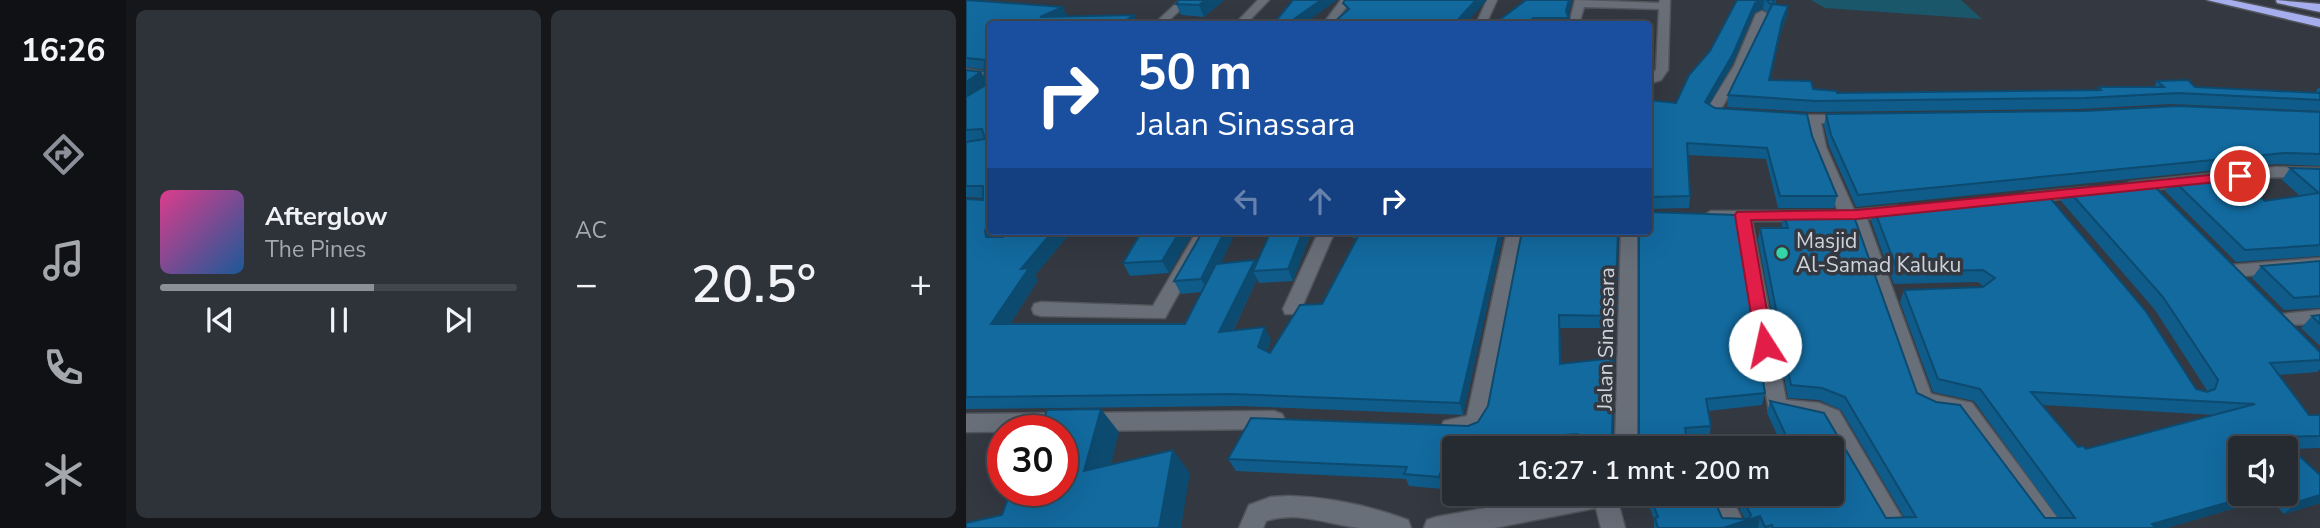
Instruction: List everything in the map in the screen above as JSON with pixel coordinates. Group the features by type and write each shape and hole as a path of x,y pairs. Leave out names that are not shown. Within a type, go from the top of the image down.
{"highway":[{"path":"2213,0 2320,23"},
{"path":"2282,0 2320,8"}],"street":[{"path":"1162,21 1186,0"},
{"path":"1243,21 1264,0"},
{"path":"1330,21 1347,0"},
{"path":"1482,21 1492,0"},
{"path":"1575,21 1579,2 1665,3 1662,70 1652,79"},
{"path":"1744,118 1715,114 1713,111 1740,66 1762,14"},
{"path":"966,73 987,76"},
{"path":"1773,118 1867,119"},
{"path":"1813,119 1823,159 1892,294 1922,399 1930,404 1953,404 1964,409 2053,528"},
{"path":"2005,200 2276,172 2320,173"},
{"path":"2147,185 2164,202"},
{"path":"2045,196 2062,215"},
{"path":"1696,216 1852,215 1911,209"},
{"path":"1743,215 1774,401 1784,410 1825,411 1831,416 1896,528"},
{"path":"1041,309 1158,313 1203,235"},
{"path":"1292,309 1325,235"},
{"path":"1434,427 1471,427 1475,424 1514,235"},
{"name":"Jalan Sinassara","path":"1626,436 1629,235"},
{"path":"2247,286 2228,266 2320,264"},
{"path":"2296,337 2276,316 2320,317"},
{"path":"966,423 1239,418 1292,421"},
{"path":"1436,528 1605,496 1613,528"},
{"path":"1724,506 1734,528"},
{"path":"1251,528 1255,516 1268,509 1315,508 1399,528"}],"water":[{"path":"1811,0 1961,0 1982,19 1825,8"}],"building":[{"path":"966,0 1063,7 1040,17 1134,15 1125,21 987,21 986,237 1050,235 1021,269 1029,268 991,324 1185,324 1216,264 1255,260 1219,332 1265,327 1258,347 1270,353 1300,305 1322,304 1359,235 1499,235 1460,403 1232,394 966,397 966,199 983,200 983,186 966,186 966,142 985,139 982,129 966,130 966,97 984,86 985,60 966,58"},
{"path":"1179,0 1205,0 1199,5 1176,4"},
{"path":"1293,0 1321,0 1291,21 1276,21"},
{"path":"1345,0 1476,0 1457,21 1335,21 1349,9 1343,3"},
{"path":"1526,0 1569,0 1566,11 1569,18 1498,21"},
{"path":"1737,0 1761,0 1755,3 1733,54 1705,102 1715,108 1807,114 1812,136 1837,196 1780,196 1767,148 1687,143 1690,196 1652,197 1652,100 1676,103 1689,75 1710,51"},
{"path":"1766,0 1774,0 1772,4 1788,6 1769,80 1811,81 1813,89 1837,93 2101,90 2099,87 2164,87 2157,81 2188,80 2195,87 2320,93 2320,100 2178,93 2085,98 1815,101 1728,95 1772,5"},
{"path":"966,70 981,72 966,82"},
{"path":"2178,106 2320,112 2320,154 2284,153 1858,195 1831,135 1826,114 2085,111"},
{"path":"2290,168 2320,169 2320,245 2245,250 2172,179 2228,173 2265,201 2319,193"},
{"path":"2149,181 2320,352 2320,360 2270,363 2309,415 2320,415 2320,436 2228,436 2228,502 2152,524 2156,528 1773,528 1772,525 1765,527 1760,516 1723,528 1658,528 1655,518 1658,517 1654,506 1717,506 1722,518 1748,519 1751,515 1746,506 1844,506 1844,447 1886,518 1916,517 1845,397 1822,388 1791,385 1760,228 1788,228 1783,211 1852,211 1917,393 1936,402 1960,405 2045,518 2075,518 1980,389 1938,379 1904,290 1983,287 1995,278 1983,270 1898,272 1874,209 2045,192 2145,310 2196,389 2207,392 2215,389 2218,380 2163,297 2067,189","holes":["2031,392 2255,404 2086,449 2083,446 2078,447"]},
{"path":"1652,212 1736,215 1765,393 1706,399 1711,426 1685,428 1686,436 1639,436 1639,235 1652,235"},
{"path":"1140,235 1178,235 1162,261 1123,263"},
{"path":"1201,235 1223,235 1201,279 1174,281"},
{"path":"1269,235 1301,235 1288,269 1253,271"},
{"path":"1521,235 1618,235 1615,316 1559,315 1560,364 1614,358 1612,436 1442,436 1442,469 1439,477 1404,474 1407,467 1228,459 1251,418 1468,426 1478,422 1488,406"},
{"path":"2320,261 2320,296 2294,298 2261,266"},
{"path":"2320,315 2320,324 2312,316"},
{"path":"1770,401 1824,413 1838,436 1786,436"},
{"path":"1101,409 1084,471 1173,450 1159,528 966,528 966,523 1002,515 1005,506 1078,506 1078,415 1045,415 1047,410"},
{"path":"2298,455 2320,475 2320,495 2298,502"}],"place":[{"name":"Masjid Al-Samad Kaluku","path":"1782,253"}],"route":[{"path":"1765,345 1743,215 1848,216 2240,176"}]}
